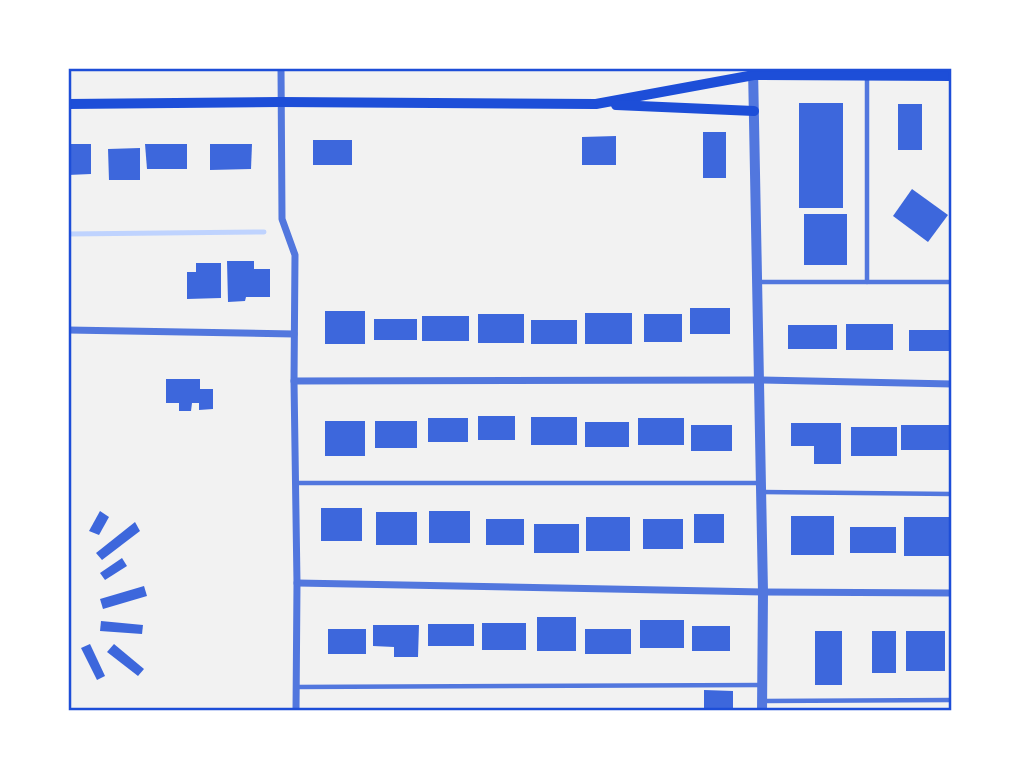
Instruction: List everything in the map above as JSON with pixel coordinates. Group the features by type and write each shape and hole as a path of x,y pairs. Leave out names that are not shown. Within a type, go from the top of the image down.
{"main road":[{"path":"596,104 754,72 952,76"},
{"path":"68,104 596,104 754,111"}],"street":[{"path":"281,68 282,219 295,255 296,711"},
{"path":"754,72 763,592 762,706"},
{"path":"68,330 294,334"},
{"path":"294,381 759,380 952,384"},
{"path":"297,583 952,593"}],"lane":[{"path":"867,76 867,282"},
{"path":"758,282 952,282"},
{"path":"295,483 761,488 952,494"},
{"path":"296,687 763,685"},
{"path":"762,706 952,700"}],"building":[{"path":"799,103 843,103 843,208 799,208"},
{"path":"898,104 922,104 922,150 898,150"},
{"path":"703,132 726,132 726,178 703,178"},
{"path":"616,136 616,165 582,165 582,137"},
{"path":"313,140 352,140 352,165 313,165"},
{"path":"68,144 91,144 91,174 68,175"},
{"path":"145,144 187,144 187,169 147,169"},
{"path":"210,144 252,144 251,169 210,170"},
{"path":"140,148 140,180 109,180 108,149"},
{"path":"912,189 948,215 928,242 893,216"},
{"path":"804,214 847,214 847,265 804,265"},
{"path":"227,261 254,261 254,269 270,269 270,297 246,297 245,301 228,302"},
{"path":"196,263 221,263 221,298 187,299 187,272 196,272"},
{"path":"690,308 730,308 730,334 690,334"},
{"path":"325,311 365,311 365,344 325,344"},
{"path":"585,313 632,313 632,344 585,344"},
{"path":"478,314 524,314 524,343 478,343"},
{"path":"644,314 682,314 682,342 644,342"},
{"path":"422,316 469,316 469,341 422,341"},
{"path":"374,319 417,319 417,340 374,340"},
{"path":"531,320 577,320 577,344 531,344"},
{"path":"846,324 893,324 893,350 846,350"},
{"path":"788,325 837,325 837,349 788,349"},
{"path":"909,330 949,330 949,351 909,351"},
{"path":"166,379 200,379 200,389 213,389 213,409 199,410 199,403 192,403 191,411 179,411 179,403 166,403"},
{"path":"478,416 515,416 515,440 478,440"},
{"path":"531,417 577,417 577,445 531,445"},
{"path":"428,418 468,418 468,442 428,442"},
{"path":"638,418 684,418 684,445 638,445"},
{"path":"325,421 365,421 365,456 325,456"},
{"path":"375,421 417,421 417,448 375,448"},
{"path":"585,422 629,422 629,447 585,447"},
{"path":"791,423 841,423 841,464 814,464 814,446 791,446"},
{"path":"691,425 732,425 732,451 691,451"},
{"path":"901,425 952,425 952,450 901,450"},
{"path":"851,427 897,427 897,456 851,456"},
{"path":"321,508 362,508 362,541 321,541"},
{"path":"100,511 109,517 99,535 89,531"},
{"path":"429,511 470,511 470,543 429,543"},
{"path":"376,512 417,512 417,545 376,545"},
{"path":"694,514 724,514 724,543 694,543"},
{"path":"791,516 834,516 834,555 791,555"},
{"path":"586,517 630,517 630,551 586,551"},
{"path":"904,517 950,517 950,556 904,556"},
{"path":"486,519 524,519 524,545 486,545"},
{"path":"643,519 683,519 683,549 643,549"},
{"path":"135,522 140,531 102,560 96,553"},
{"path":"534,524 579,524 579,553 534,553"},
{"path":"850,527 896,527 896,553 850,553"},
{"path":"122,558 127,566 105,580 100,573"},
{"path":"144,586 147,596 103,609 100,599"},
{"path":"537,617 576,617 576,651 537,651"},
{"path":"640,620 684,620 684,648 640,648"},
{"path":"101,621 143,625 142,634 100,631"},
{"path":"482,623 526,623 526,650 482,650"},
{"path":"428,624 474,624 474,646 428,646"},
{"path":"373,625 419,625 418,657 394,657 394,647 373,646"},
{"path":"692,626 730,626 730,651 692,651"},
{"path":"328,629 366,629 366,654 328,654"},
{"path":"585,629 631,629 631,654 585,654"},
{"path":"815,631 842,631 842,685 815,685"},
{"path":"872,631 896,631 896,673 872,673"},
{"path":"906,631 945,631 945,671 906,671"},
{"path":"90,644 105,676 97,680 81,648"},
{"path":"114,644 144,669 138,676 107,652"},
{"path":"704,690 733,691 733,711 704,711"}],"waterway":[{"path":"68,234 264,232"}]}
